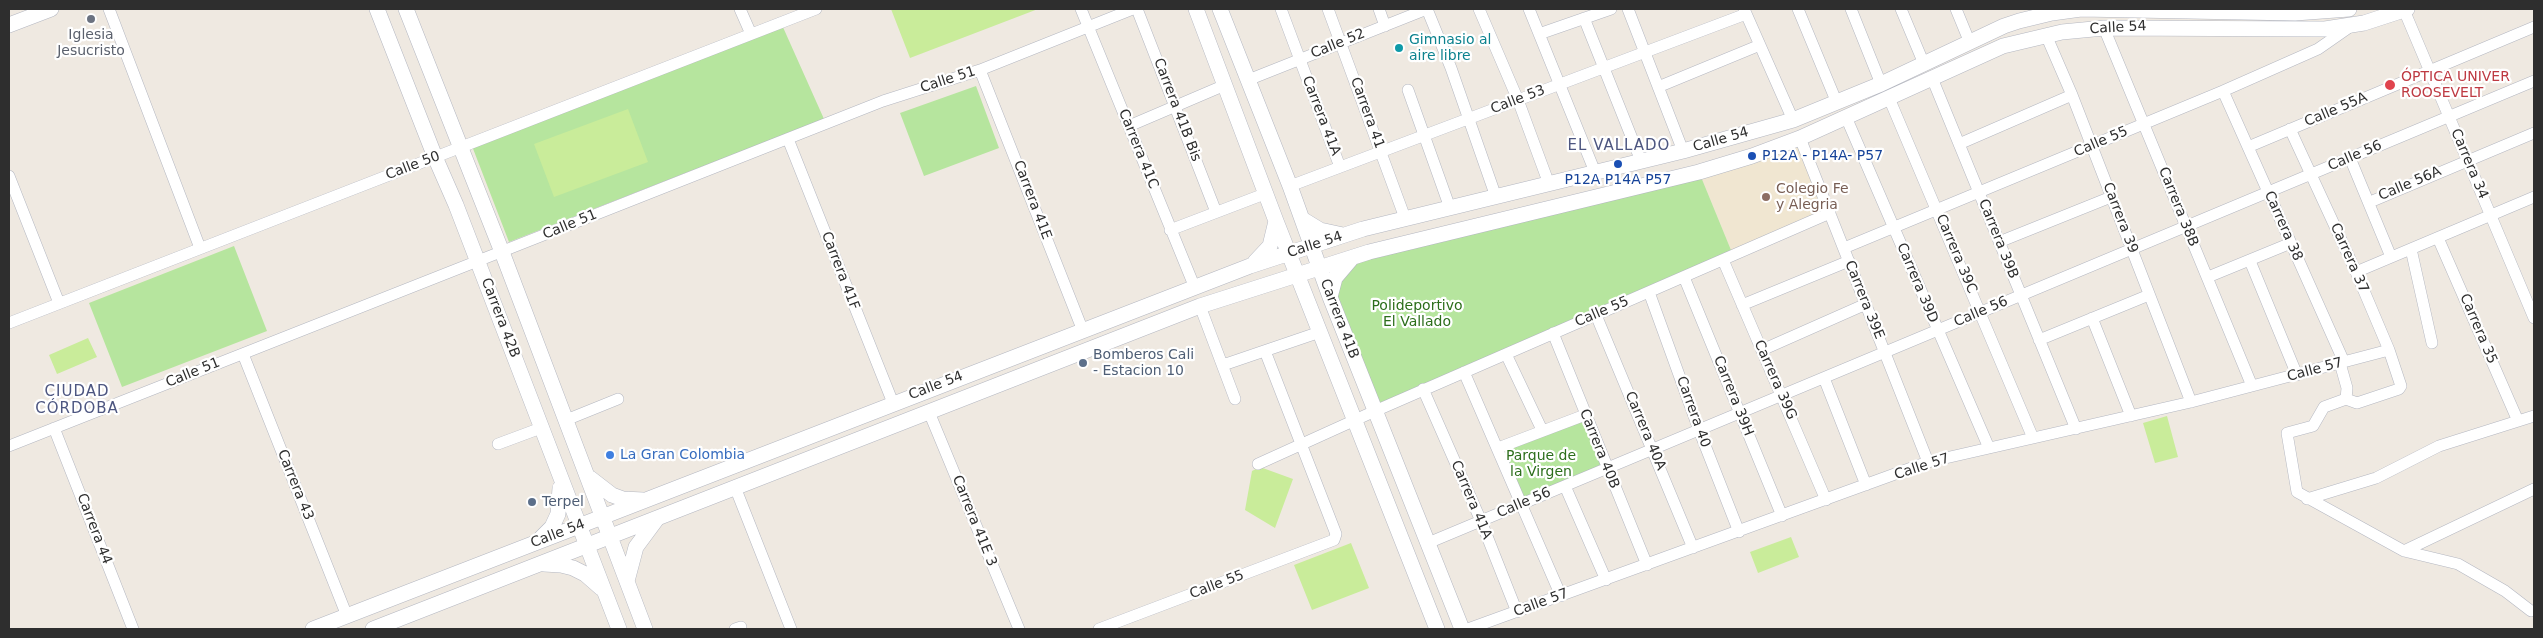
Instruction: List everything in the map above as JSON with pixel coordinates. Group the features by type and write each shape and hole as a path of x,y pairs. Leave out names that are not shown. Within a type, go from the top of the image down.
{"main road":[{"path":"9,25 51,9"},
{"name":"Carrera 42B","path":"377,9 478,261 543,435 619,629"},
{"name":"Carrera 42B","path":"406,9 573,436 645,629"},
{"name":"Carrera 41B","path":"1196,9 1276,221 1437,629"},
{"name":"Carrera 41B","path":"1220,9 1290,186 1330,297 1462,629"},
{"name":"Calle 54","path":"2057,10 2236,10 2295,13 2347,9"},
{"name":"Calle 54","path":"373,629 1200,306 1260,285 1362,254 1699,172 1800,138 2003,46 2046,35 2104,28 2149,26 2292,30 2353,25 2406,9"},
{"path":"2057,10 2046,35 2021,12 2057,10"},
{"name":"Calle 54","path":"313,629 1250,266 1363,229 1683,151 1793,120 1881,84 1970,43 2004,26 2021,12"},
{"path":"1302,219 1320,230 1343,235"},
{"path":"1250,266 1265,254 1270,246 1276,221"},
{"path":"1330,297 1338,273 1362,254 1358,235 1363,229"},
{"path":"1260,285 1270,284 1289,288 1309,305"},
{"path":"543,435 556,426 568,429 573,436"},
{"path":"586,474 602,490 623,499 634,500 656,497"},
{"path":"532,544 548,532 556,520 561,500 560,479"},
{"path":"627,583 636,547 660,516"},
{"path":"523,570 548,564 567,566 585,574 604,592"}],"street":[{"path":"109,9 200,248"},
{"path":"740,9 751,34"},
{"name":"Calle 50","path":"9,323 816,9"},
{"name":"Carrera 41C","path":"1081,9 1195,288"},
{"name":"Calle 51","path":"9,446 883,101 980,70 1135,9"},
{"name":"Carrera 41B Bis","path":"1135,9 1216,212"},
{"name":"Carrera 41A","path":"1281,9 1340,167"},
{"name":"Carrera 41","path":"1328,9 1405,218"},
{"path":"1379,9 1385,26"},
{"path":"1427,9 1496,197"},
{"name":"Calle 52","path":"1248,80 1427,9"},
{"path":"1479,9 1518,100 1549,184"},
{"path":"1529,9 1595,172"},
{"path":"1539,34 1611,9"},
{"path":"1628,9 1683,151"},
{"path":"1798,9 1837,103"},
{"path":"1851,9 1881,84"},
{"path":"1901,9 1924,64"},
{"path":"1956,9 1970,43"},
{"name":"Carrera 34","path":"2406,9 2429,70 2534,318"},
{"path":"1745,11 1793,120"},
{"name":"Calle 53","path":"1290,186 1644,52 1745,11"},
{"path":"1584,18 1641,161"},
{"name":"Calle 55","path":"1844,248 2223,91 2318,48 2353,25"},
{"name":"Calle 55A","path":"2248,147 2534,27"},
{"name":"Carrera 38B","path":"2104,28 2252,386"},
{"name":"Carrera 39","path":"2046,35 2072,95 2191,402"},
{"path":"1658,87 1760,45"},
{"name":"Carrera 41E","path":"980,70 1083,331"},
{"name":"Carrera 39B","path":"1932,78 2076,428"},
{"name":"Calle 56","path":"1428,544 2534,81"},
{"path":"1129,126 1225,85"},
{"path":"1408,90 1426,135 1450,208"},
{"name":"Carrera 38","path":"2223,91 2342,363 2347,388 2346,399"},
{"path":"1959,144 2072,95"},
{"name":"Carrera 39C","path":"1888,98 1981,312 2033,438"},
{"name":"Carrera 39D","path":"1846,117 1989,448"},
{"name":"Carrera 37","path":"2290,129 2356,272 2389,350 2401,386 2399,389 2357,403 2346,399"},
{"name":"Calle 56A","path":"2370,202 2534,133"},
{"name":"Carrera 39E","path":"1800,138 1928,462"},
{"name":"Carrera 41F","path":"788,139 893,403"},
{"path":"2350,158 2370,202 2391,257"},
{"path":"9,176 59,303"},
{"path":"1170,230 1267,193"},
{"path":"1999,242 2111,197"},
{"path":"2356,272 2534,197"},
{"name":"Calle 55","path":"1258,464 1355,421 1375,410 1830,213"},
{"name":"Carrera 35","path":"2438,238 2518,421"},
{"path":"2208,278 2291,243"},
{"path":"2411,248 2432,343"},
{"name":"Carrera 39G","path":"1723,260 1783,395 1826,500"},
{"path":"1742,305 1849,261"},
{"path":"2250,261 2297,375"},
{"name":"Carrera 39H","path":"1684,277 1782,516"},
{"name":"Carrera 40","path":"1649,292 1699,430 1739,532"},
{"path":"2039,340 2149,295"},
{"path":"1762,350 1866,304"},
{"path":"1200,306 1235,399"},
{"name":"Carrera 40A","path":"1596,315 1693,548"},
{"path":"2092,318 2131,416"},
{"path":"1223,365 1320,332"},
{"name":"Carrera 40B","path":"1553,333 1606,469 1647,565"},
{"name":"Calle 57","path":"1468,629 1928,462 2191,402 2389,350"},
{"path":"1265,351 1302,444"},
{"name":"Carrera 43","path":"243,354 347,616"},
{"path":"1506,354 1542,430"},
{"path":"1464,372 1561,596"},
{"path":"1824,378 1866,486"},
{"name":"Carrera 41A","path":"1423,390 1481,521 1516,612"},
{"path":"566,420 618,399"},
{"path":"2346,399 2324,407 2311,428 2287,433 2297,492 2404,551 2458,564 2505,591 2531,611"},
{"name":"Carrera 41E 3","path":"929,412 1019,629"},
{"path":"1498,448 1585,415"},
{"path":"2308,499 2376,478 2439,446 2534,416"},
{"name":"Carrera 44","path":"54,428 133,629"},
{"path":"498,444 543,435"},
{"name":"Calle 55","path":"1099,629 1334,540 1336,534 1302,444"},
{"path":"1565,486 1606,580"},
{"path":"734,487 791,629"},
{"path":"2404,551 2534,489"}],"shaded area":[{"name":"Colegio Fe y Alegria","path":"1800,138 1830,213 1733,255 1699,172"}],"green space":[{"path":"891,9 1038,9 910,58"},
{"path":"782,25 824,119 509,242 472,146"},
{"path":"976,86 999,148 924,176 900,113"},
{"path":"628,109 648,162 554,197 534,144"},
{"name":"Polideportivo El Vallado","path":"1699,172 1733,255 1375,411 1332,287 1348,262"},
{"path":"234,246 267,331 122,387 89,303"},
{"path":"88,338 97,357 57,374 49,355"},
{"name":"Parque de la Virgen","path":"1585,415 1606,469 1522,504 1498,448"},
{"path":"2167,416 2178,457 2155,463 2143,423"},
{"path":"1260,467 1293,479 1275,528 1245,510 1252,471"},
{"path":"1791,537 1799,557 1758,573 1750,552"},
{"path":"1351,543 1369,588 1312,610 1294,565"}],"place":[{"name":"Iglesia Jesucristo","path":"91,19"},
{"name":"Gimnasio al aire libre","path":"1399,48"},
{"name":"ÓPTICA UNIVER ROOSEVELT","path":"2390,85"},
{"name":"P12A - P14A- P57","path":"1752,156"},
{"name":"P12A P14A P57","path":"1618,164"},
{"name":"Colegio Fe y Alegria","path":"1766,197"},
{"name":"Bomberos Cali - Estacion 10","path":"1083,363"},
{"name":"La Gran Colombia","path":"610,455"},
{"name":"Terpel","path":"532,502"}],"district":[{"name":"EL VALLADO","path":"1619,146"},
{"name":"CIUDAD CÓRDOBA","path":"77,400"}]}
